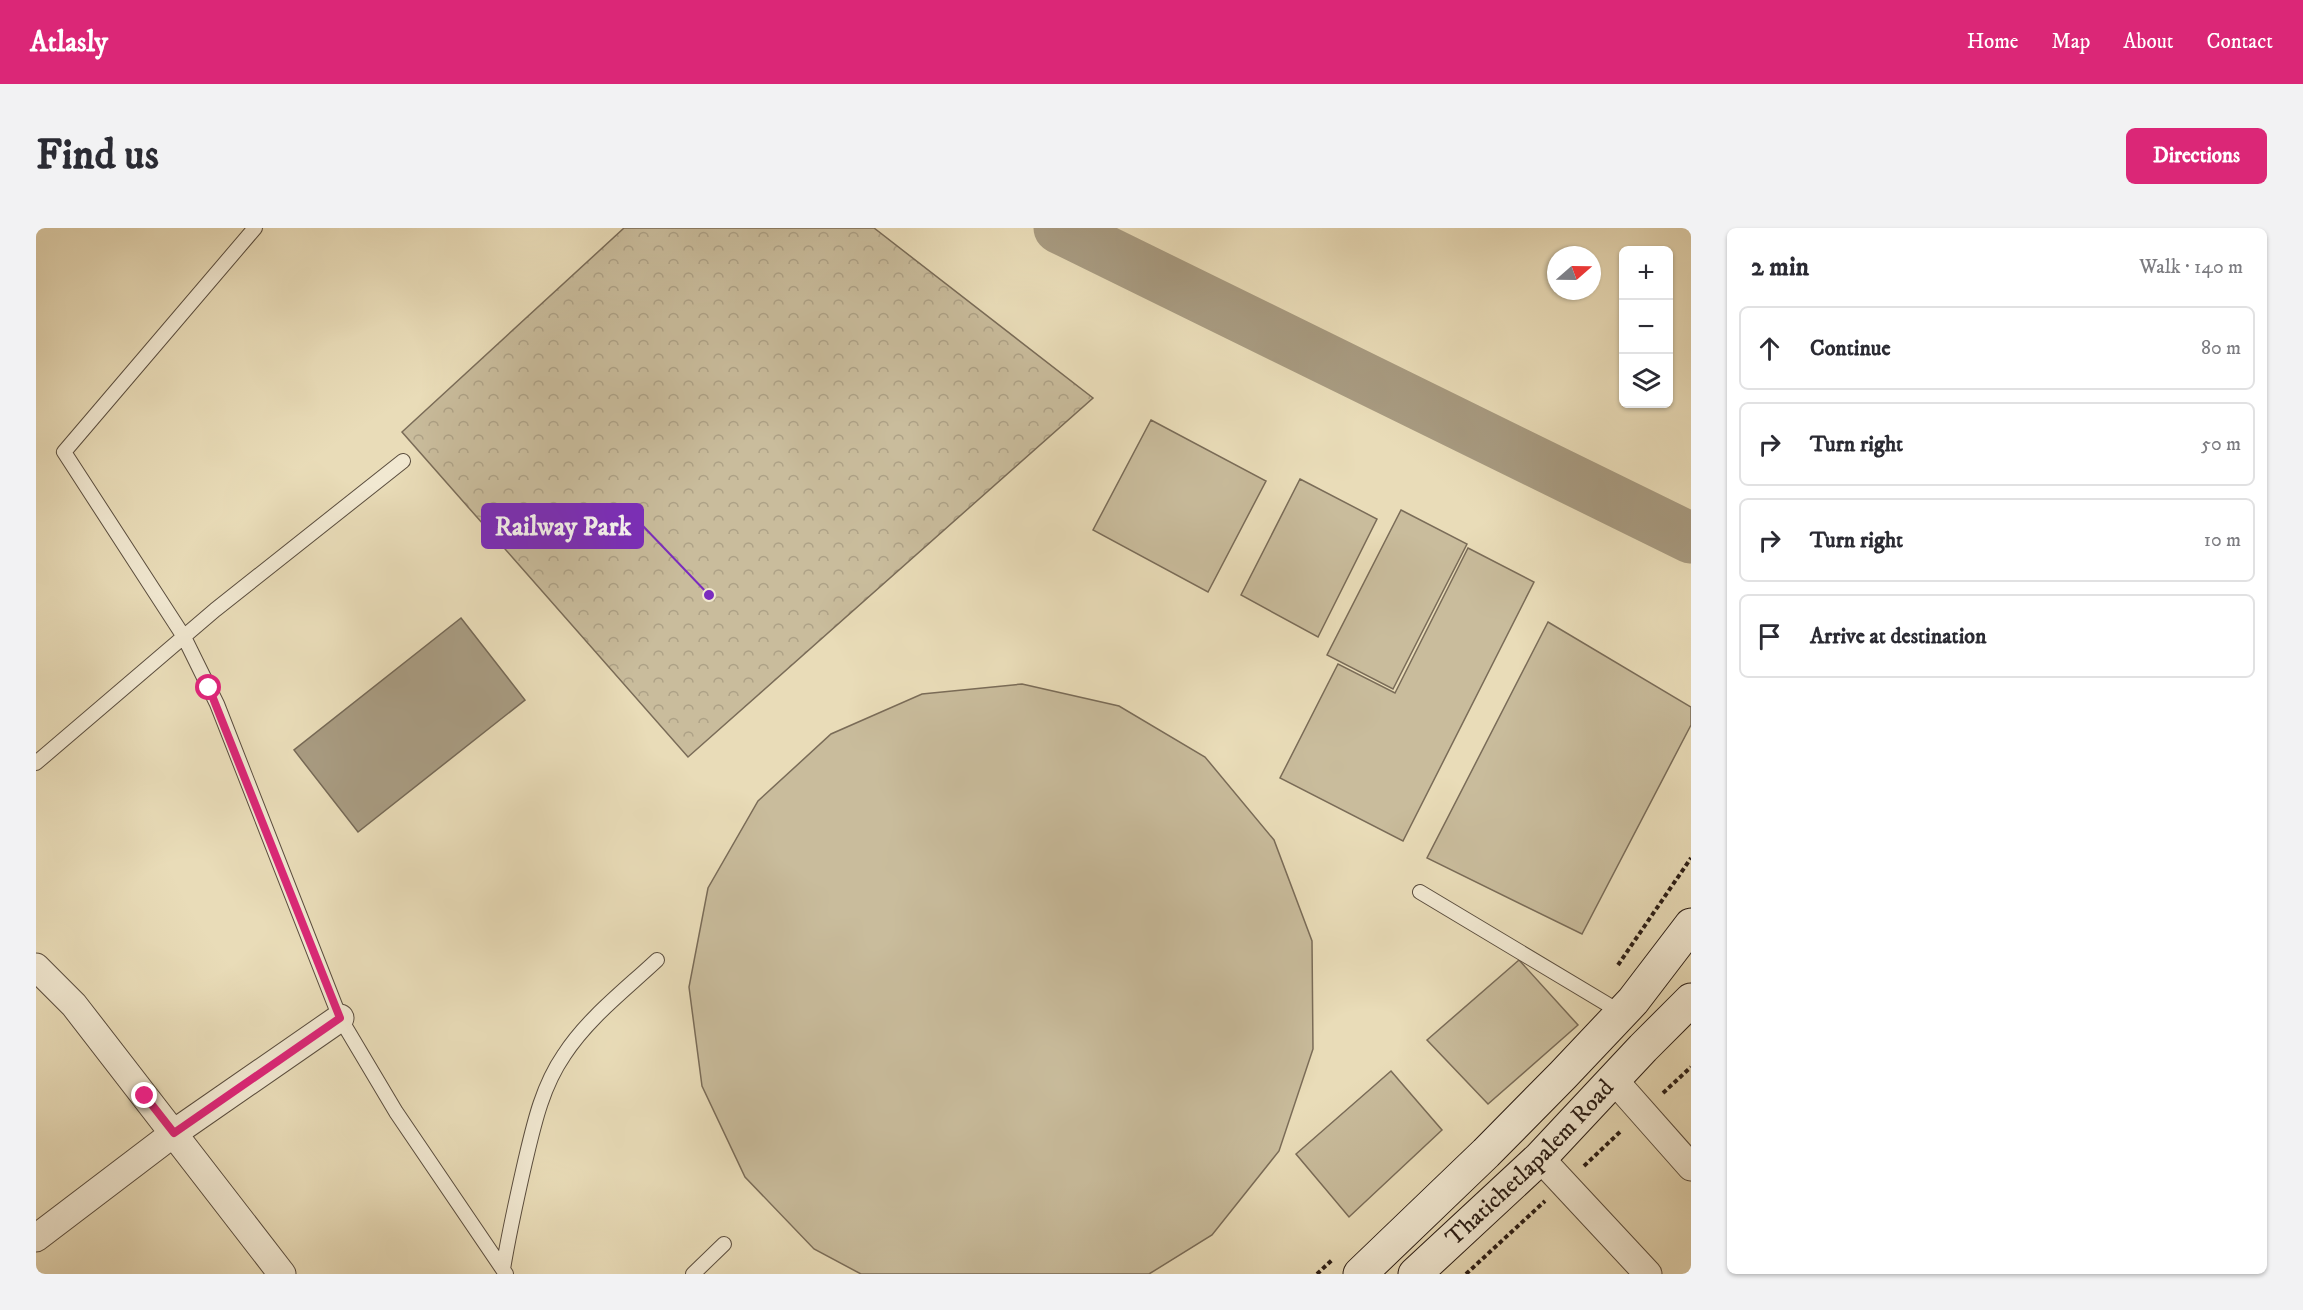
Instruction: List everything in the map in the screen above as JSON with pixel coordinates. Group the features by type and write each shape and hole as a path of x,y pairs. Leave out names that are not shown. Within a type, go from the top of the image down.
{"main road":[{"path":"1360,1274 1486,1153 1622,1013 1691,925"},
{"name":"Thatichetlapalem Road","path":"1415,1274 1540,1158 1691,1000"}],"street":[{"path":"36,967 74,1005 282,1274"},
{"path":"36,1238 174,1133 340,1018"},
{"path":"1614,1080 1691,1167"},
{"path":"1540,1158 1648,1274"}],"lane":[{"path":"255,228 64,452 184,637 217,705 340,1018 396,1112 504,1272"},
{"path":"36,763 184,637 403,461"},
{"path":"1420,892 1622,1013"},
{"path":"504,1272 528,1149 544,1090 564,1054 595,1018 657,960"},
{"path":"693,1274 724,1244"}],"green space":[{"path":"624,228 874,228 1093,398 688,757 402,432"},
{"path":"1151,420 1266,481 1208,592 1093,530"},
{"path":"1300,479 1377,519 1318,637 1241,595"},
{"path":"1401,510 1467,544 1393,689 1327,655"},
{"path":"1468,548 1534,582 1403,841 1280,778 1338,664 1395,693"},
{"path":"1548,622 1691,707 1691,725 1582,934 1427,858"},
{"path":"1022,684 1119,706 1205,757 1274,840 1312,941 1313,1049 1279,1151 1212,1235 1149,1274 861,1274 814,1249 745,1177 702,1086 689,987 708,888 758,801 831,734 922,694"},
{"path":"1519,960 1578,1025 1488,1104 1427,1040"},
{"path":"1391,1071 1442,1130 1349,1217 1296,1154"}],"shaded area":[{"path":"461,618 525,700 358,832 294,750"}],"waterway":[{"path":"1059,228 1691,538"}],"place":[{"name":"Railway Park","path":"709,595"}],"route":[{"path":"145,1096 174,1133 340,1018 209,688"}]}
